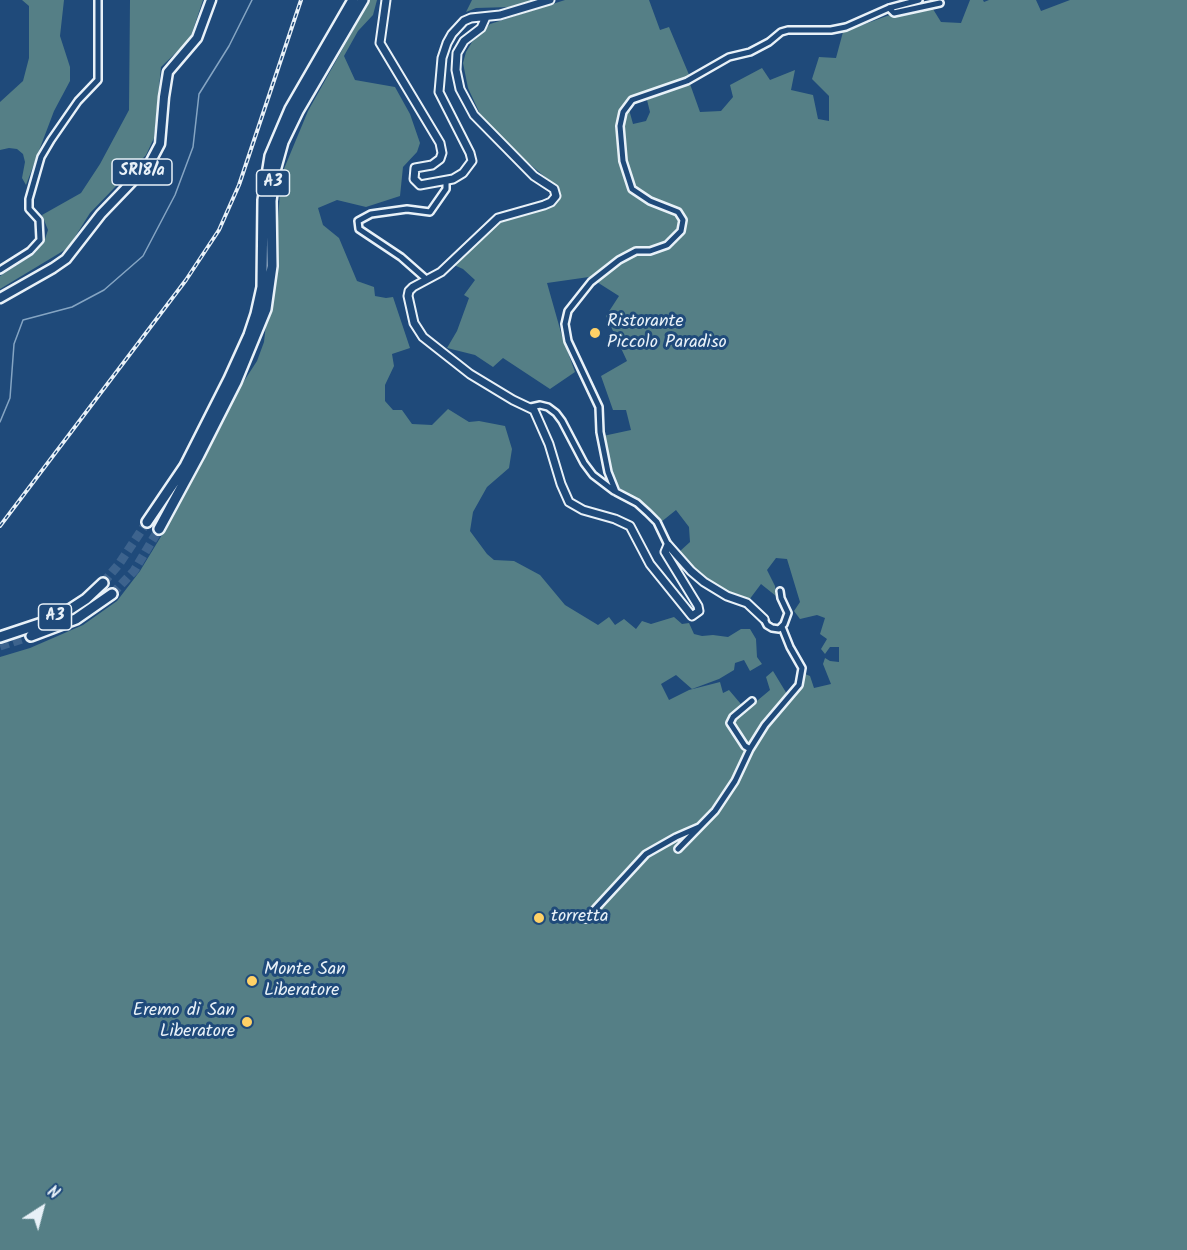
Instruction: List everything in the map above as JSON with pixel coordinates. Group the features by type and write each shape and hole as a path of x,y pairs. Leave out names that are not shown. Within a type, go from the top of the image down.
{"highway":[{"name":"A3","path":"233,380 256,314 262,287 263,200 267,168 273,146 290,109 353,0"},
{"name":"A3","path":"159,529 261,324 269,296 272,266 271,201 275,171 283,142 298,111 363,0"},
{"name":"A3","path":"147,522 183,477"},
{"name":"A3","path":"0,637 45,622 66,612 86,599 103,583"},
{"name":"A3","path":"31,636 76,619 112,594"}],"main road":[{"name":"SR18/a","path":"0,298 66,259 101,214 150,163 160,144 168,72 197,38 211,0"}],"street":[{"path":"0,270 30,251 40,240 39,220 29,209 29,199 41,157 78,101 98,80 98,0"},
{"path":"386,0 380,43 440,143 442,153 440,159 432,165 415,168 414,179 420,185 446,182 462,173 470,165 472,158 439,92 444,51 452,34 464,21 471,18 508,13 550,0"},
{"path":"616,492 608,472 600,432 599,407 568,341 565,324 568,311 591,282 619,260 636,251 650,251 667,245 681,231 683,220 678,212 650,201 632,189 623,161 620,126 623,112 632,100 687,81 729,57 750,52 769,42 781,32 831,30 846,27 889,8 919,0"},
{"path":"889,8 894,13 940,3"},
{"path":"486,17 481,28 464,41 457,53 456,70 460,88 474,115 534,176 554,189 556,196 552,202 498,218 450,265 416,284 407,294 414,323 423,337 476,377 513,400 531,407 539,418 569,502 583,510 630,526 650,564 662,581 692,616 696,615 699,611 698,606 665,552 668,545"},
{"path":"426,279 401,257 359,229 358,221 371,214 407,209 430,212 446,189 446,182"},
{"path":"531,407 540,405 556,412 593,475 616,492 637,503 648,513 657,522 668,545 691,572 727,596 747,603 775,629 782,627"},
{"path":"678,849 715,811 735,781 765,724 799,685 802,668 782,627 788,613 780,591"},
{"path":"750,749 745,746 730,723 733,717 752,701"},
{"path":"586,919 646,854 701,826"}],"green space":[{"path":"22,0 64,0 60,36 70,67 70,81 54,111 26,185 22,178 25,162 23,154 17,149 0,150 0,102 23,81 29,58 29,6"},
{"path":"130,0 203,0 190,39 161,67 154,138 146,155 90,213 68,248 0,289 0,276 34,254 44,242 48,230 42,215 81,193 100,164 129,110"},
{"path":"370,0 377,0 373,15 358,31 344,56 355,80 395,87 410,114 420,143 417,152 403,167 400,196 366,207 337,200 318,208 323,225 339,238 357,281 374,287 375,296 393,297 410,348 392,354 394,366 385,385 385,401 393,410 402,410 412,424 432,425 448,409 469,422 479,421 505,426 512,449 509,468 487,487 473,512 470,531 494,560 514,561 540,575 565,605 598,625 609,617 615,625 624,619 636,629 642,621 651,624 674,617 682,624 689,623 694,634 702,636 728,637 741,629 750,629 756,639 757,657 762,664 750,671 744,660 735,663 734,670 719,679 692,689 676,675 661,684 669,700 689,690 720,682 723,693 729,690 746,710 770,690 766,677 773,671 790,699 801,686 805,674 810,676 814,688 831,684 823,664 825,658 839,662 839,647 830,647 825,654 821,649 827,639 820,634 825,618 817,615 800,619 794,611 800,602 787,559 776,558 767,570 775,586 776,596 761,584 749,600 725,592 683,559 679,552 690,542 689,527 676,510 661,522 644,503 616,486 603,436 631,430 626,410 613,410 601,376 627,361 606,316 619,296 589,277 547,283 575,372 550,389 503,358 493,367 475,355 447,348 457,331 469,298 464,295 475,280 463,269 454,265 498,222 553,206 559,200 560,193 557,187 506,144 480,114 468,88 463,63 472,42 490,24 565,0 649,0 660,30 669,27 690,77 627,102 633,124 646,121 650,112 647,100 690,84 700,112 721,111 733,97 730,85 762,68 770,80 795,70 791,90 813,95 818,119 829,121 829,96 812,79 819,57 836,58 843,32 928,1 941,22 961,23 970,0 983,0 984,2 989,0 1036,0 1041,11 1070,0 1187,0 1187,1250 0,1250 0,657 30,648 83,625 117,601 140,571 168,525 225,419 233,398 257,361 264,342 273,297 281,176 308,111"},
{"path":"472,0 534,0 510,7 476,8 466,12"}],"waterway":[{"path":"0,422 10,398 14,344 23,320 72,307 104,290 143,256 175,195 193,147 199,94 229,46 252,0"}],"tunnel":[{"path":"103,583 119,564 147,522"},
{"path":"112,594 134,571 159,529"},
{"path":"0,646 31,636"}],"railway":[{"path":"0,526 186,280 219,230 239,185 301,0"}],"place":[{"name":"Ristorante Piccolo Paradiso","path":"595,333"},
{"name":"torretta","path":"539,918"},
{"name":"Monte San Liberatore","path":"252,981"},
{"name":"Eremo di San Liberatore","path":"247,1022"}]}
